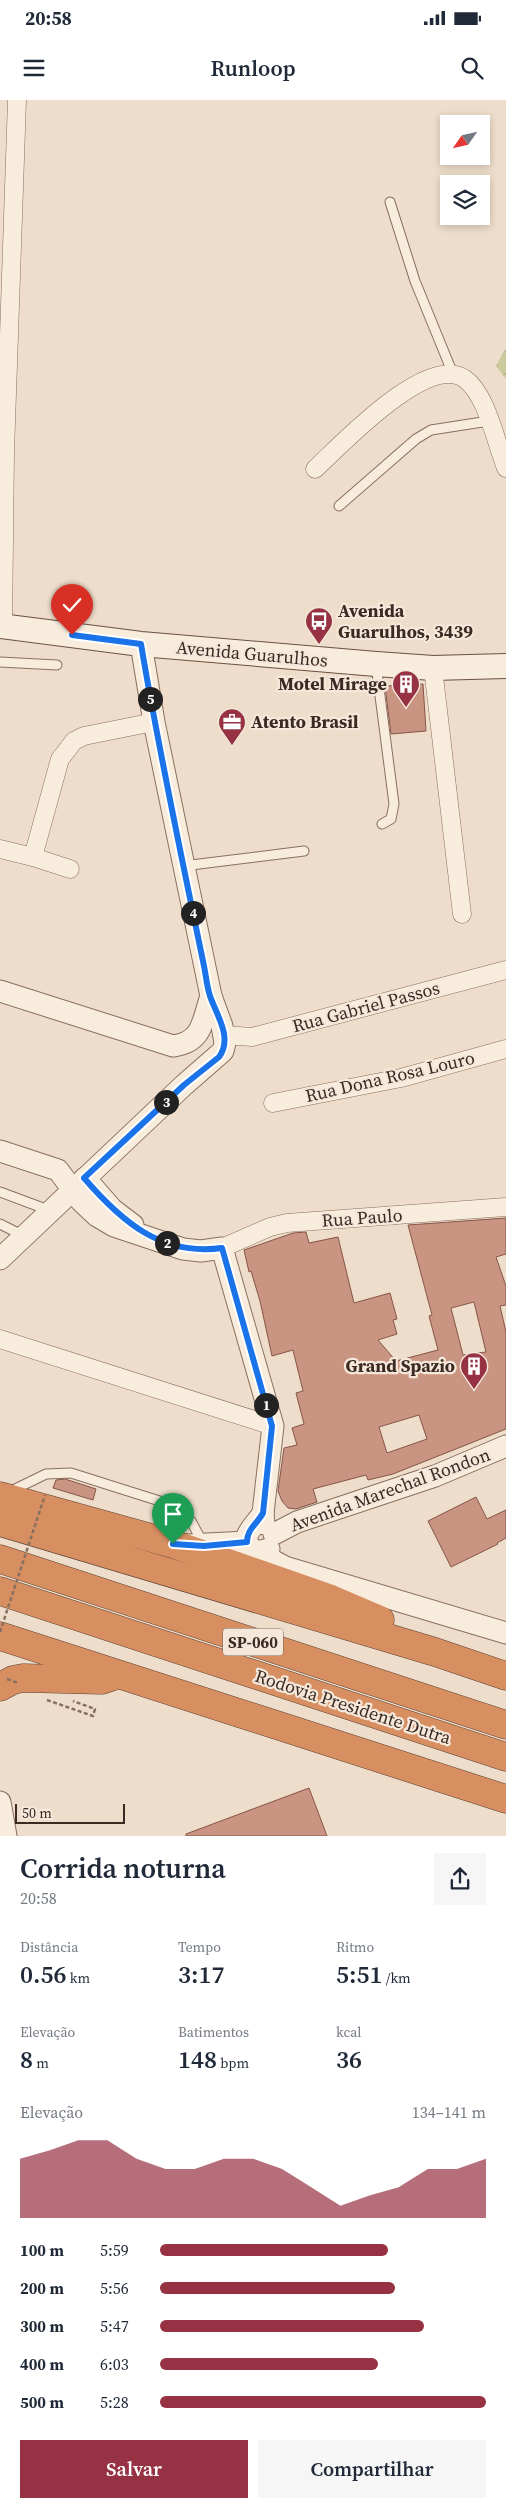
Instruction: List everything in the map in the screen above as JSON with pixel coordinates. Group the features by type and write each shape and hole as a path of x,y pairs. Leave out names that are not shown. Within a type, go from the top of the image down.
{"highway":[{"path":"1,1505 173,1544 331,1599 387,1623 435,1652"},
{"name":"SP-060","path":"1,1505 506,1676"},
{"name":"Rodovia Presidente Dutra","path":"0,1558 506,1725"},
{"name":"Rodovia Presidente Dutra","path":"0,1591 506,1757"},
{"path":"0,1636 506,1799"},
{"path":"8,1683 23,1678 102,1680 122,1674"}],"main road":[{"name":"Avenida Guarulhos","path":"2,626 141,644 376,664 432,668 506,666"}],"street":[{"path":"2,626 5,452 17,100"},
{"path":"314,468 402,391 420,381 453,374 464,378 481,398 506,468"},
{"path":"0,1259 184,1085 219,1057 223,1051 224,1035 210,996 154,722 141,644"},
{"path":"432,668 462,914"},
{"path":"33,857 60,759 66,749 74,741 84,736 154,722"},
{"path":"0,849 70,869"},
{"name":"Rua Gabriel Passos","path":"224,1035 252,1037 506,970"},
{"path":"0,991 172,1046 185,1058 188,1064 184,1085"},
{"path":"172,1046 188,1043 198,1034 210,996"},
{"path":"198,1034 205,1047 219,1057"},
{"name":"Rua Dona Rosa Louro","path":"274,1103 401,1078 506,1049"},
{"path":"0,1151 58,1170 150,1237 183,1249 201,1251 222,1248 272,1426 262,1534 285,1568 506,1633"},
{"name":"Rua Paulo","path":"222,1248 270,1227 287,1223 506,1207"},
{"path":"0,1339 272,1426"},
{"name":"Avenida Marechal Rondon","path":"262,1534 435,1476 506,1446"},
{"path":"173,1544 204,1546 262,1534"},
{"path":"0,1802 6,1836"}],"lane":[{"path":"390,202 415,281 453,374"},
{"path":"340,506 416,439 431,430 489,421"},
{"path":"0,662 57,665"},
{"path":"376,664 394,804 391,819 382,824"},
{"path":"183,866 304,851"},
{"path":"0,1192 51,1211"},
{"path":"0,1224 24,1236"},
{"path":"1,1505 24,1484 46,1474 71,1473 169,1504 191,1521 204,1546"}],"path":[{"path":"0,1632 45,1495"}],"green space":[{"path":"506,348 506,379 496,366"}],"building":[{"name":"Motel Mirage","path":"423,684 426,731 391,734 385,686"},
{"path":"506,1218 506,1254 496,1257 506,1286 506,1305 500,1306 506,1332 506,1429 393,1474 368,1480 366,1475 313,1489 317,1502 296,1509 288,1508 282,1501 278,1491 284,1448 297,1445 292,1428 304,1424 296,1393 303,1391 293,1350 272,1356 260,1301 251,1271 249,1272 244,1250 293,1233 306,1232 309,1243 338,1237 354,1303 390,1293 397,1319 393,1320 397,1334 378,1340 396,1361 438,1350 429,1316 432,1315 408,1225","holes":["474,1302 486,1352 463,1355 451,1308","419,1415 427,1439 387,1453 379,1427"]},
{"path":"65,1479 96,1489 93,1500 53,1488 56,1480"},
{"path":"476,1497 487,1519 506,1510 506,1538 498,1544 451,1567 428,1521"},
{"path":"309,1788 327,1836 186,1836 186,1834"}],"place":[{"name":"Avenida Guarulhos, 3439","path":"319,645"},
{"name":"Motel Mirage","path":"406,708"},
{"name":"Atento Brasil","path":"232,746"},
{"name":"Grand Spazio","path":"474,1390"}],"route":[{"path":"72,635 141,644 154,722 210,996 222,1026 225,1042 219,1057 184,1085 84,1178 112,1209 150,1237 183,1249 201,1251 222,1248 272,1426 263,1513 256,1524 250,1528 247,1542 204,1546 173,1544"}]}
